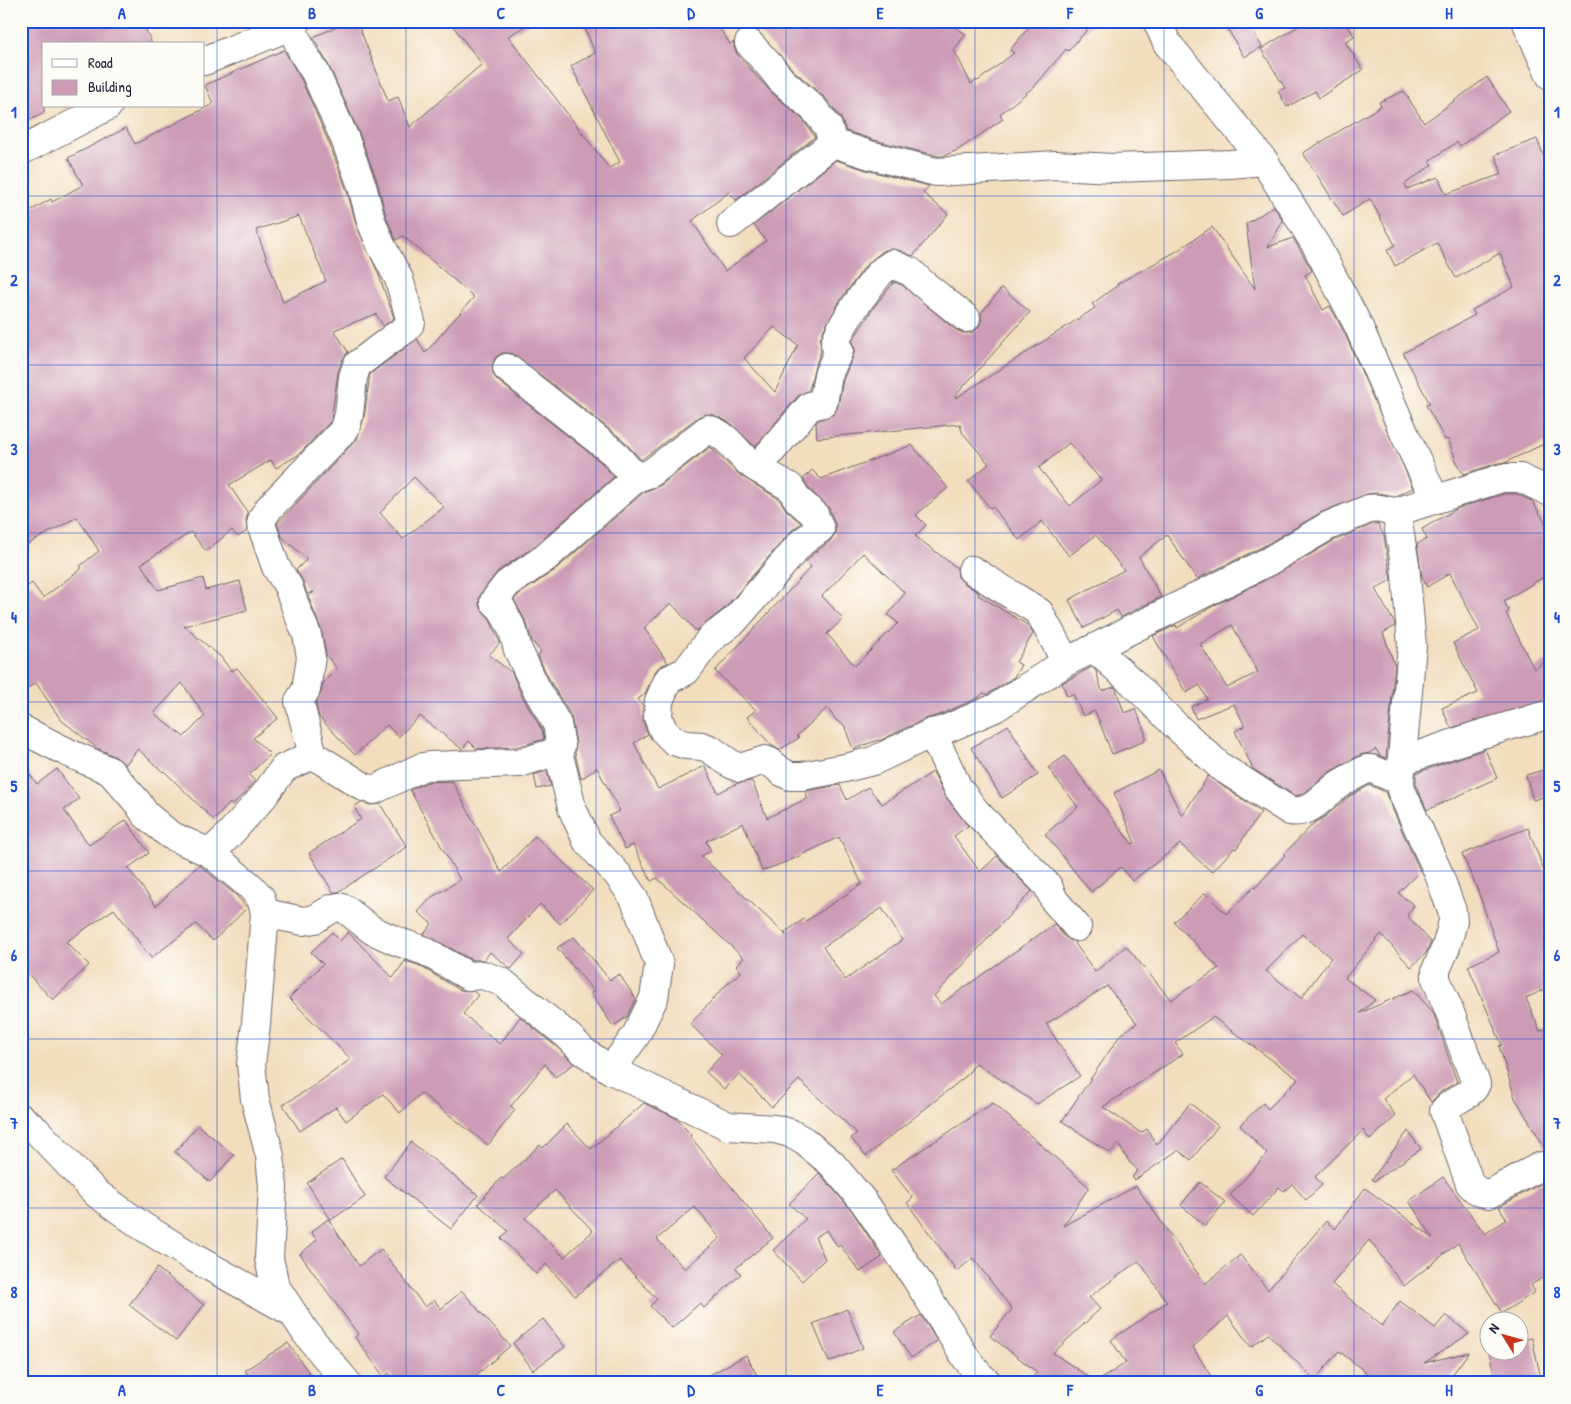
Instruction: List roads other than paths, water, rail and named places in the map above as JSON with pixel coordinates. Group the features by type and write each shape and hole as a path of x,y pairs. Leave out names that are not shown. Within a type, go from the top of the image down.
{"main road":[{"path":"1157,21 1167,43 1264,161 1317,247 1358,325 1405,435 1435,499"},
{"path":"1526,21 1550,75"},
{"path":"205,62 294,23 345,139 362,186 371,221 381,246 399,279 411,322 406,330 391,338 357,365 345,429 286,490 263,517 261,524 276,567 288,586 308,635 311,657 310,665 306,690 299,701 313,756 364,787 374,790 422,767 520,763 558,752"},
{"path":"749,44 785,84 814,108 828,127 833,143"},
{"path":"21,151 104,108"},
{"path":"833,143 870,155 936,172 1056,165 1114,168 1264,161"},
{"path":"731,224 833,143"},
{"path":"756,468 810,406 823,403 828,375 839,350 835,344 836,339 843,325 880,272 892,264 911,272 966,318"},
{"path":"507,368 614,452 636,478"},
{"path":"611,1070 636,1035 654,998 659,964 634,898 618,874 587,841 572,808 558,752 561,746 557,724 536,688 518,650 513,630 502,609 494,601 507,584 545,558 636,478 651,473 708,428 721,433 738,450 745,461 790,487 798,500 814,514 820,529 802,542 735,620 710,639 686,671 668,680 658,708 658,722 674,742 710,749 721,758 740,768 765,760 790,776 802,776 828,771 873,760 932,733 944,730 995,708 1066,662 1269,561 1328,526 1369,509 1376,508 1396,512 1502,478 1520,478 1550,492"},
{"path":"1396,512 1405,564 1412,646 1401,790 1438,872 1452,912 1453,921 1446,947 1436,970 1436,979 1452,1015 1476,1084 1471,1091 1451,1102 1444,1111 1470,1184 1482,1194 1489,1194 1536,1168 1542,1166 1550,1170"},
{"path":"972,570 1039,612 1066,662"},
{"path":"1095,648 1221,767 1290,810 1297,812 1309,808 1339,785 1367,770 1401,771 1475,736 1550,714"},
{"path":"21,729 69,754 110,772 138,803 145,814 158,825 170,834 210,853 261,898 265,913 251,1064 255,1099 270,1156 272,1180 269,1258 275,1286 306,1334 347,1383"},
{"path":"932,733 958,788 976,812 1048,886 1057,904 1077,927"},
{"path":"210,853 263,797 284,768 313,756"},
{"path":"265,913 303,921 315,919 333,908 345,909 372,930 425,951 468,976 483,975 502,982 568,1036 583,1051 611,1070 728,1126 776,1129 790,1133 804,1141 831,1163 864,1202 915,1277 966,1358 988,1383"},
{"path":"21,1118 37,1131 96,1193 142,1226 194,1258 292,1312"}]}
